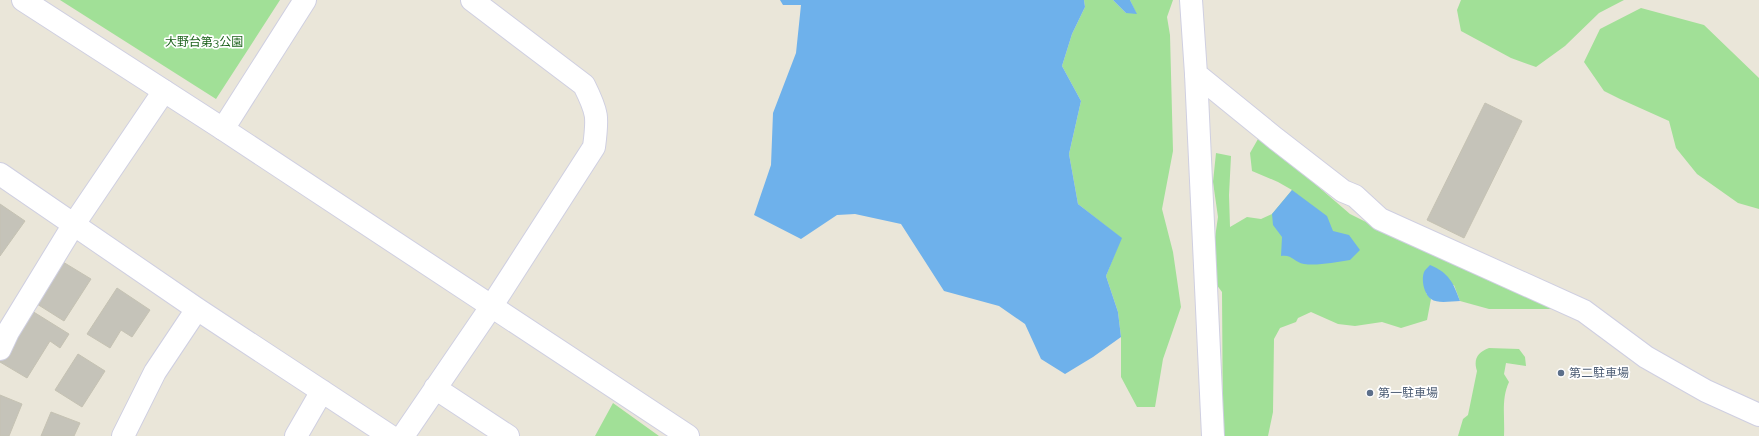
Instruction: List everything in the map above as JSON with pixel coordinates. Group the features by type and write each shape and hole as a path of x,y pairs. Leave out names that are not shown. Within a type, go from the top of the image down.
{"street":[{"path":"23,0 164,90 688,436"},
{"path":"223,129 305,0"},
{"path":"403,436 491,307 594,147 598,119 594,106 584,85 472,0"},
{"path":"1191,0 1214,436"},
{"path":"1196,74 1343,191 1355,196 1380,219 1584,311 1646,357 1706,391 1759,415"},
{"path":"0,349 8,332 74,224 164,90"},
{"path":"0,174 197,309 390,436"},
{"path":"123,436 154,372 197,309"},
{"path":"435,388 508,436"},
{"path":"296,436 322,391"}],"green space":[{"name":"大野台第3公園","path":"60,0 280,0 216,99"},
{"path":"1084,0 1113,0 1126,13 1136,13 1130,0 1173,0 1167,17 1170,35 1173,151 1162,209 1173,252 1181,307 1163,359 1155,407 1137,407 1121,377 1121,337 1118,312 1106,276 1121,238 1078,204 1069,154 1081,101 1062,66 1072,34 1085,7"},
{"path":"1461,0 1624,0 1599,13 1565,46 1536,67 1511,58 1461,31 1457,10"},
{"path":"1641,8 1704,25 1759,78 1759,209 1738,203 1697,174 1676,148 1669,121 1604,91 1584,62 1600,29"},
{"path":"1258,139 1279,153 1350,214 1390,234 1524,291 1553,309 1489,309 1460,301 1454,285 1426,293 1431,299 1427,320 1401,328 1382,322 1355,326 1338,324 1311,312 1298,318 1296,322 1280,328 1274,339 1273,412 1268,436 1223,436 1222,292 1216,284 1213,251 1218,217 1213,182 1216,153 1231,156 1229,195 1230,227 1247,217 1261,219 1272,214 1292,190 1278,182 1252,171 1250,153"},
{"path":"1489,348 1519,349 1525,357 1526,366 1506,363 1504,374 1509,382 1504,402 1504,436 1458,436 1463,419 1468,415 1477,371 1477,356"},
{"path":"613,403 659,436 595,436"}],"water":[{"path":"780,0 1084,0 1085,7 1072,34 1062,66 1081,101 1069,154 1078,204 1122,238 1106,276 1118,312 1121,337 1093,357 1065,374 1041,359 1025,324 999,306 944,291 901,224 855,214 837,215 801,239 754,215 771,165 773,113 796,53 801,5 783,5"},
{"path":"1113,0 1130,0 1137,14 1126,13"},
{"path":"1292,190 1327,216 1333,231 1349,235 1360,250 1350,260 1327,264 1304,264 1288,256 1281,256 1282,237 1273,225 1272,214"},
{"path":"1430,265 1442,271 1450,279 1460,301 1434,301 1429,297 1424,287 1423,279 1424,272"}],"building":[{"path":"1485,103 1522,121 1464,238 1427,220"},
{"path":"0,204 25,221 0,256"},
{"path":"63,262 91,279 64,321 37,304"},
{"path":"117,288 150,310 132,337 121,330 110,348 87,334"},
{"path":"32,311 69,334 60,348 50,341 27,378 0,362"},
{"path":"78,354 105,371 82,407 55,390"},
{"path":"0,395 22,404 9,436 0,436"},
{"path":"51,412 80,423 74,436 41,436"}],"place":[{"name":"第二駐車場","path":"1561,373"},
{"name":"第一駐車場","path":"1370,393"}]}
